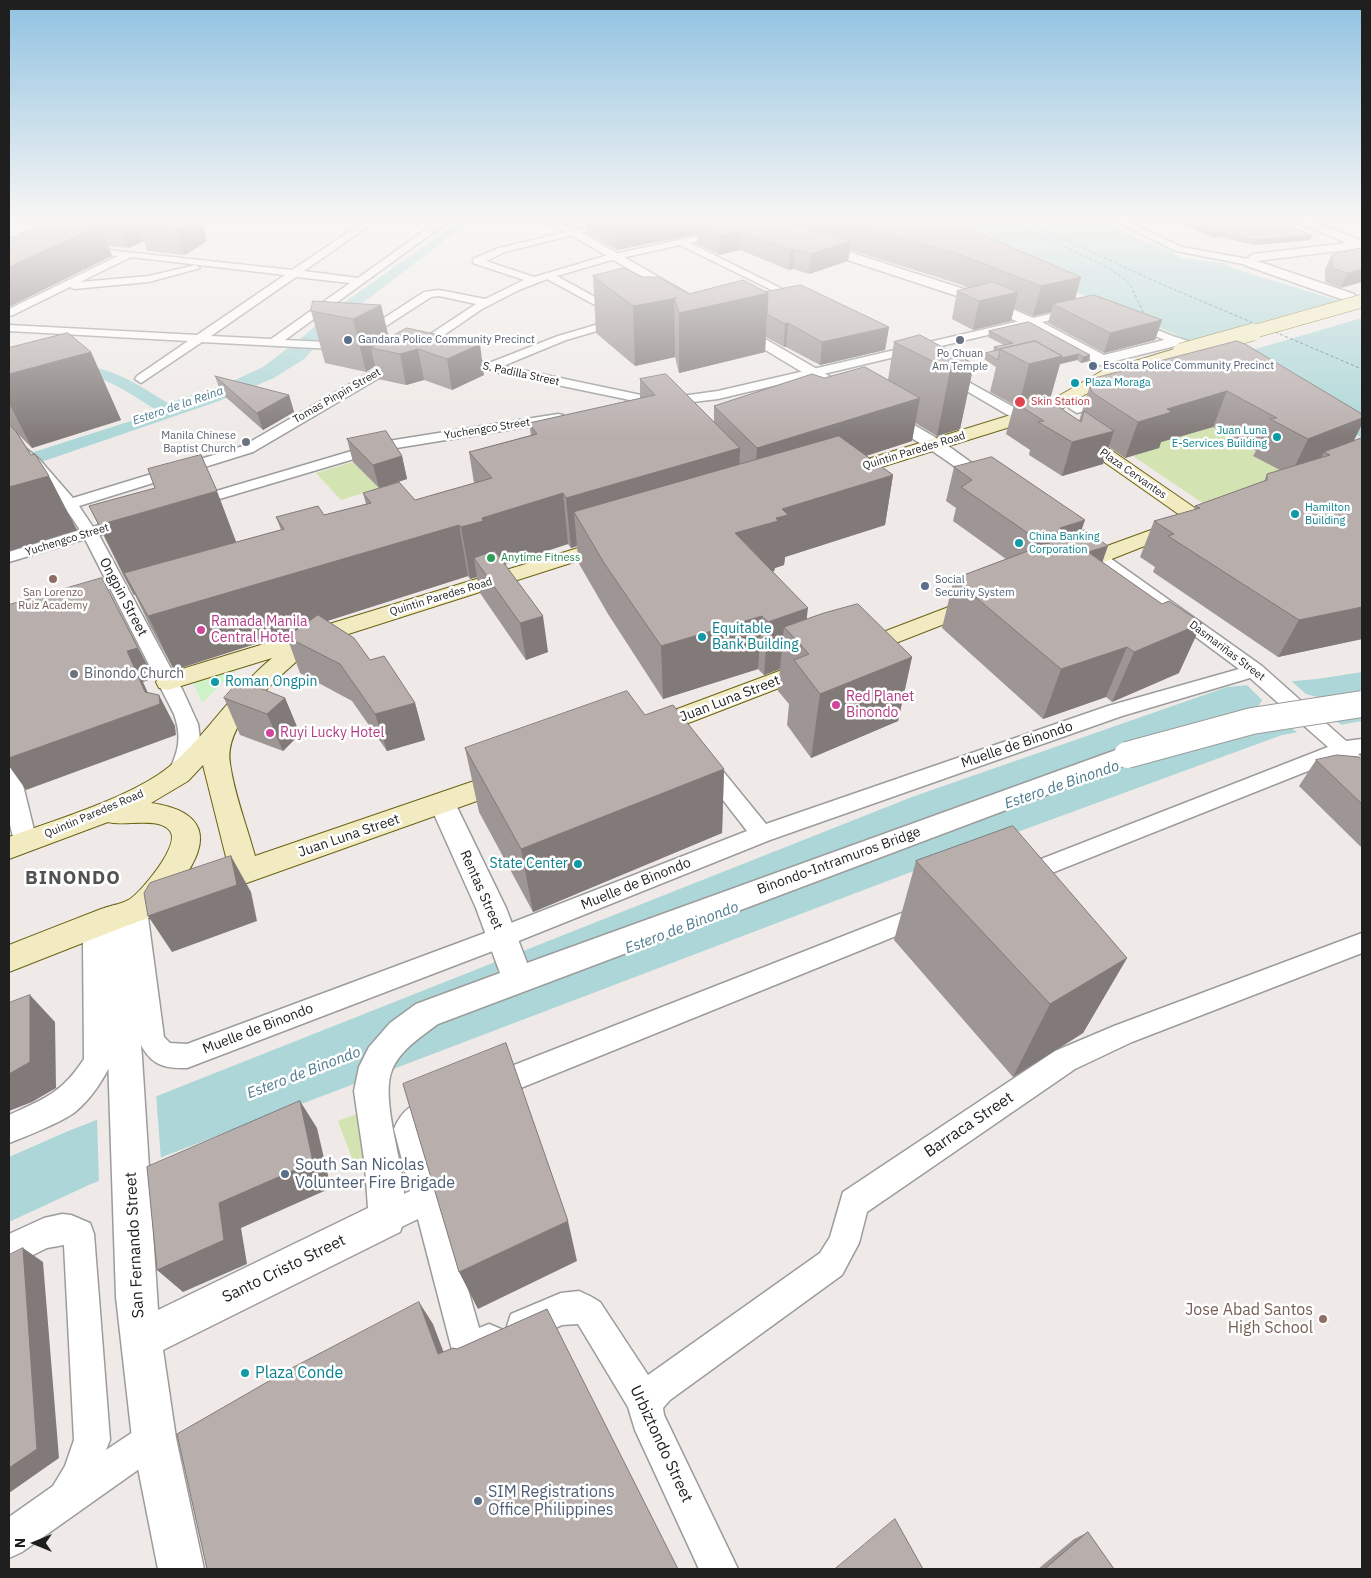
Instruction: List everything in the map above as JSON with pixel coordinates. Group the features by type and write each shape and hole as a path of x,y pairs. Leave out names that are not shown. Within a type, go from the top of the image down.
{"main road":[{"path":"1060,429 1064,415 1108,386 1184,349 1356,299"},
{"path":"1184,349 1362,310"},
{"name":"Quintin Paredes Road","path":"824,478 1023,418 1062,404 1102,377 1184,349"},
{"name":"Plaza Cervantes","path":"1023,418 1060,429 1207,515 1089,551"},
{"name":"Quintin Paredes Road","path":"17,845 83,821 145,794 178,774 210,743 271,671 309,639 632,537"},
{"path":"1046,576 1089,551"},
{"name":"Juan Luna Street","path":"620,740 684,736 1001,594"},
{"path":"168,682 309,639"},
{"path":"226,723 218,743 216,762 245,872"},
{"name":"Juan Luna Street","path":"9,959 125,913 535,770"},
{"path":"83,821 115,814 153,812 164,813 182,822 186,831 186,840 179,863 167,881 125,913"}],"street":[{"path":"9,314 55,292"},
{"path":"141,379 266,292"},
{"path":"273,343 345,292"},
{"name":"Tomas Pinpin Street","path":"69,504 248,449 269,434 392,365 485,302 508,292"},
{"path":"490,367 562,338 631,321 579,292"},
{"path":"679,292 700,304"},
{"path":"783,292 814,307"},
{"path":"959,292 1033,322 1120,370"},
{"path":"1335,292 1356,299"},
{"path":"9,328 360,348 364,335 428,294 439,293 485,302"},
{"path":"770,299 790,295"},
{"path":"622,408 718,395 1033,322 1087,307 1074,301"},
{"path":"722,317 934,444 1008,495"},
{"path":"1120,319 1184,349"},
{"path":"885,343 928,364 1023,418"},
{"path":"1102,360 1184,349"},
{"path":"391,350 427,355"},
{"name":"S. Padilla Street","path":"445,358 658,402"},
{"path":"1077,408 1134,392"},
{"path":"658,402 671,416"},
{"name":"Yuchengco Street","path":"173,508 382,446 577,415"},
{"name":"Ongpin Street","path":"9,442 39,464 90,533 168,682 190,734 190,745 178,774"},
{"name":"Yuchengco Street","path":"9,557 145,516"},
{"name":"Dasmariñas Street","path":"1089,551 1262,676 1326,734 1353,747 1362,771"},
{"name":"Muelle de Binondo","path":"125,913 151,1039 161,1054 173,1057 187,1056 504,942 762,834 1115,711 1262,676"},
{"name":"Binondo-Intramuros Bridge","path":"387,1219 387,1195 372,1099 373,1077 385,1051 407,1028 426,1014 518,978 1127,755 1252,721 1362,704"},
{"path":"684,736 762,834"},
{"path":"1000,885 1353,747"},
{"path":"9,769 17,845"},
{"name":"Rentas Street","path":"442,803 518,978"},
{"path":"426,1199 408,1129 412,1121 419,1115 944,907"},
{"path":"9,1128 64,1103 84,1084 98,1062 95,942 100,929 125,913"},
{"name":"San Fernando Street","path":"125,913 119,964 126,1066 135,1283 154,1438 181,1569"},
{"name":"Barraca Street","path":"645,1402 658,1388 831,1264 844,1243 854,1203 1065,1060 1123,1034 1362,943"},
{"name":"Santo Cristo Street","path":"141,1339 426,1199"},
{"name":"Urbiztondo Street","path":"426,1199 469,1350 561,1309 579,1307 589,1313 645,1402 647,1418 719,1569"},
{"path":"9,1250 55,1229 69,1228 79,1234 92,1440 80,1475 65,1501"},
{"path":"9,1539 154,1438"}],"green space":[{"path":"1208,424 1261,454 1290,476 1207,506 1133,456 1158,448 1154,444"},
{"path":"353,462 379,488 341,500 316,473"},
{"path":"240,666 202,703 193,682"},
{"path":"365,1111 369,1159 355,1166 338,1121"}],"water":[{"name":"Estero de la Reina","path":"360,292 378,292 330,331 304,359 274,378 219,401 9,473 9,460 134,420 171,402 222,386 263,367 305,335 328,314"},
{"path":"1075,292 1309,292 1362,308 1362,438 1259,374 1252,367"},
{"name":"Estero de Binondo","path":"1362,672 1362,721 1282,735 982,845 91,1184 9,1222 9,1157 66,1132 912,797 1227,687 1317,679"}],"pier":[{"path":"1343,299 1362,306 1362,318 1225,358 1188,343"},
{"path":"1289,679 1306,694 1326,699 1335,720 1343,726 1299,734 1289,726 1260,712 1258,707 1262,700 1245,683"},
{"path":"156,1093 161,1160 99,1184 97,1117"}],"building":[{"path":"614,292 685,292 689,294 698,292 768,293 679,313 674,299 633,306"},
{"path":"766,292 815,292 889,327 822,342 788,323 785,324 767,314 768,293"},
{"path":"958,292 1018,292 979,301"},
{"path":"1094,295 1162,320 1110,333 1053,304"},
{"path":"313,301 381,305 353,319 311,311"},
{"path":"1029,322 1090,355 1083,357 1079,354 1061,358 1062,356 1035,341 1000,350 994,347 1013,343 989,331"},
{"path":"407,328 480,344 447,359 418,349 400,354 371,348"},
{"path":"68,333 91,352 9,374 9,348"},
{"path":"920,335 974,364 950,370 894,342"},
{"path":"1035,341 1062,356 1029,364 1000,349"},
{"path":"1237,341 1362,414 1362,418 1308,439 1270,419 1277,418 1227,391 1167,409 1172,412 1138,422 1093,393 1090,388 1092,379"},
{"path":"1000,350 998,360 986,353"},
{"path":"865,367 920,398 757,448 714,406 812,374 824,378"},
{"path":"666,374 740,448 566,498 563,493 482,518 483,521 461,527 459,525 148,616 124,573 284,529 276,517 318,506 324,515 371,503 363,493 399,482 415,500 492,478 469,452 537,434 529,423 655,395 640,379"},
{"path":"215,376 289,395 257,413"},
{"path":"1041,395 1081,422 1084,411 1114,431 1072,442 1038,422 1044,421 1014,402"},
{"path":"9,424 31,455 35,454 49,476 9,487"},
{"path":"386,431 402,456 373,465 347,439"},
{"path":"839,436 893,475 782,509 788,515 776,518 778,521 735,533 808,608 768,622 762,616 661,646 604,563 574,512"},
{"path":"1362,438 1362,607 1299,620 1168,536 1174,534 1154,521 1200,508 1195,506 1267,480 1267,474 1330,455 1324,452"},
{"path":"201,455 217,491 99,525 89,506 155,488 148,469"},
{"path":"992,457 1085,520 1060,528 1063,531 1038,540 961,487 972,480 954,467"},
{"path":"1085,530 1108,546 1088,552 1162,604 1169,601 1202,623 1134,652 1127,647 1061,669 954,579"},
{"path":"495,551 543,616 520,623 474,558"},
{"name":"Binondo Church","path":"102,578 138,648 127,651 145,692 159,695 160,704 9,758 9,605"},
{"path":"858,604 912,657 820,694 794,660 809,654 784,627"},
{"path":"318,615 354,638 370,660 384,656 415,703 375,714 340,664 287,637"},
{"path":"240,680 285,698 267,714 224,698"},
{"path":"627,691 645,715 673,705 724,769 521,849 465,748"},
{"path":"1337,755 1359,757 1362,759 1362,804 1316,760"},
{"path":"1013,826 1127,958 1050,1004 916,861"},
{"path":"231,856 237,885 148,916 144,893 150,883"},
{"path":"30,995 30,1062 9,1074 9,1003"},
{"path":"506,1043 568,1221 459,1272 403,1084"},
{"path":"300,1101 313,1162 219,1203 224,1240 157,1270 147,1167"},
{"path":"23,1248 37,1449 9,1468 9,1255"},
{"path":"419,1302 438,1354 453,1348 457,1349 547,1309 678,1569 207,1569 177,1434 290,1369"},
{"path":"895,1519 923,1569 835,1569"},
{"path":"1088,1532 1114,1569 1045,1569"}],"waterway":[{"name":"Estero de la Reina","path":"9,378 60,369 73,368 98,371 126,384 167,410"}],"ferry route":[{"path":"1134,292 1143,312"},
{"path":"1179,292 1256,324"},
{"path":"1275,332 1362,369"}],"place":[{"name":"Gandara Police Community Precinct","path":"348,340"},
{"name":"Po Chuan Am Temple","path":"960,340"},
{"name":"Escolta Police Community Precinct","path":"1093,366"},
{"name":"Plaza Moraga","path":"1075,383"},
{"name":"Skin Station","path":"1020,402"},
{"name":"Juan Luna E-Services Building","path":"1277,437"},
{"name":"Manila Chinese Baptist Church","path":"246,442"},
{"name":"Hamilton Building","path":"1295,514"},
{"name":"China Banking Corporation","path":"1019,543"},
{"name":"Anytime Fitness","path":"491,558"},
{"name":"San Lorenzo Ruiz Academy","path":"53,579"},
{"name":"Social Security System","path":"925,586"},
{"name":"Ramada Manila Central Hotel","path":"201,630"},
{"name":"Equitable Bank Building","path":"702,637"},
{"name":"Binondo Church","path":"74,674"},
{"name":"Roman Ongpin","path":"215,682"},
{"name":"Red Planet Binondo","path":"836,705"},
{"name":"Ruyi Lucky Hotel","path":"270,733"},
{"name":"State Center","path":"578,864"},
{"name":"South San Nicolas Volunteer Fire Brigade","path":"285,1174"},
{"name":"Jose Abad Santos High School","path":"1323,1319"},
{"name":"Plaza Conde","path":"245,1373"},
{"name":"SIM Registrations Office Philippines","path":"478,1501"}],"district":[{"name":"BINONDO","path":"73,879"}]}
